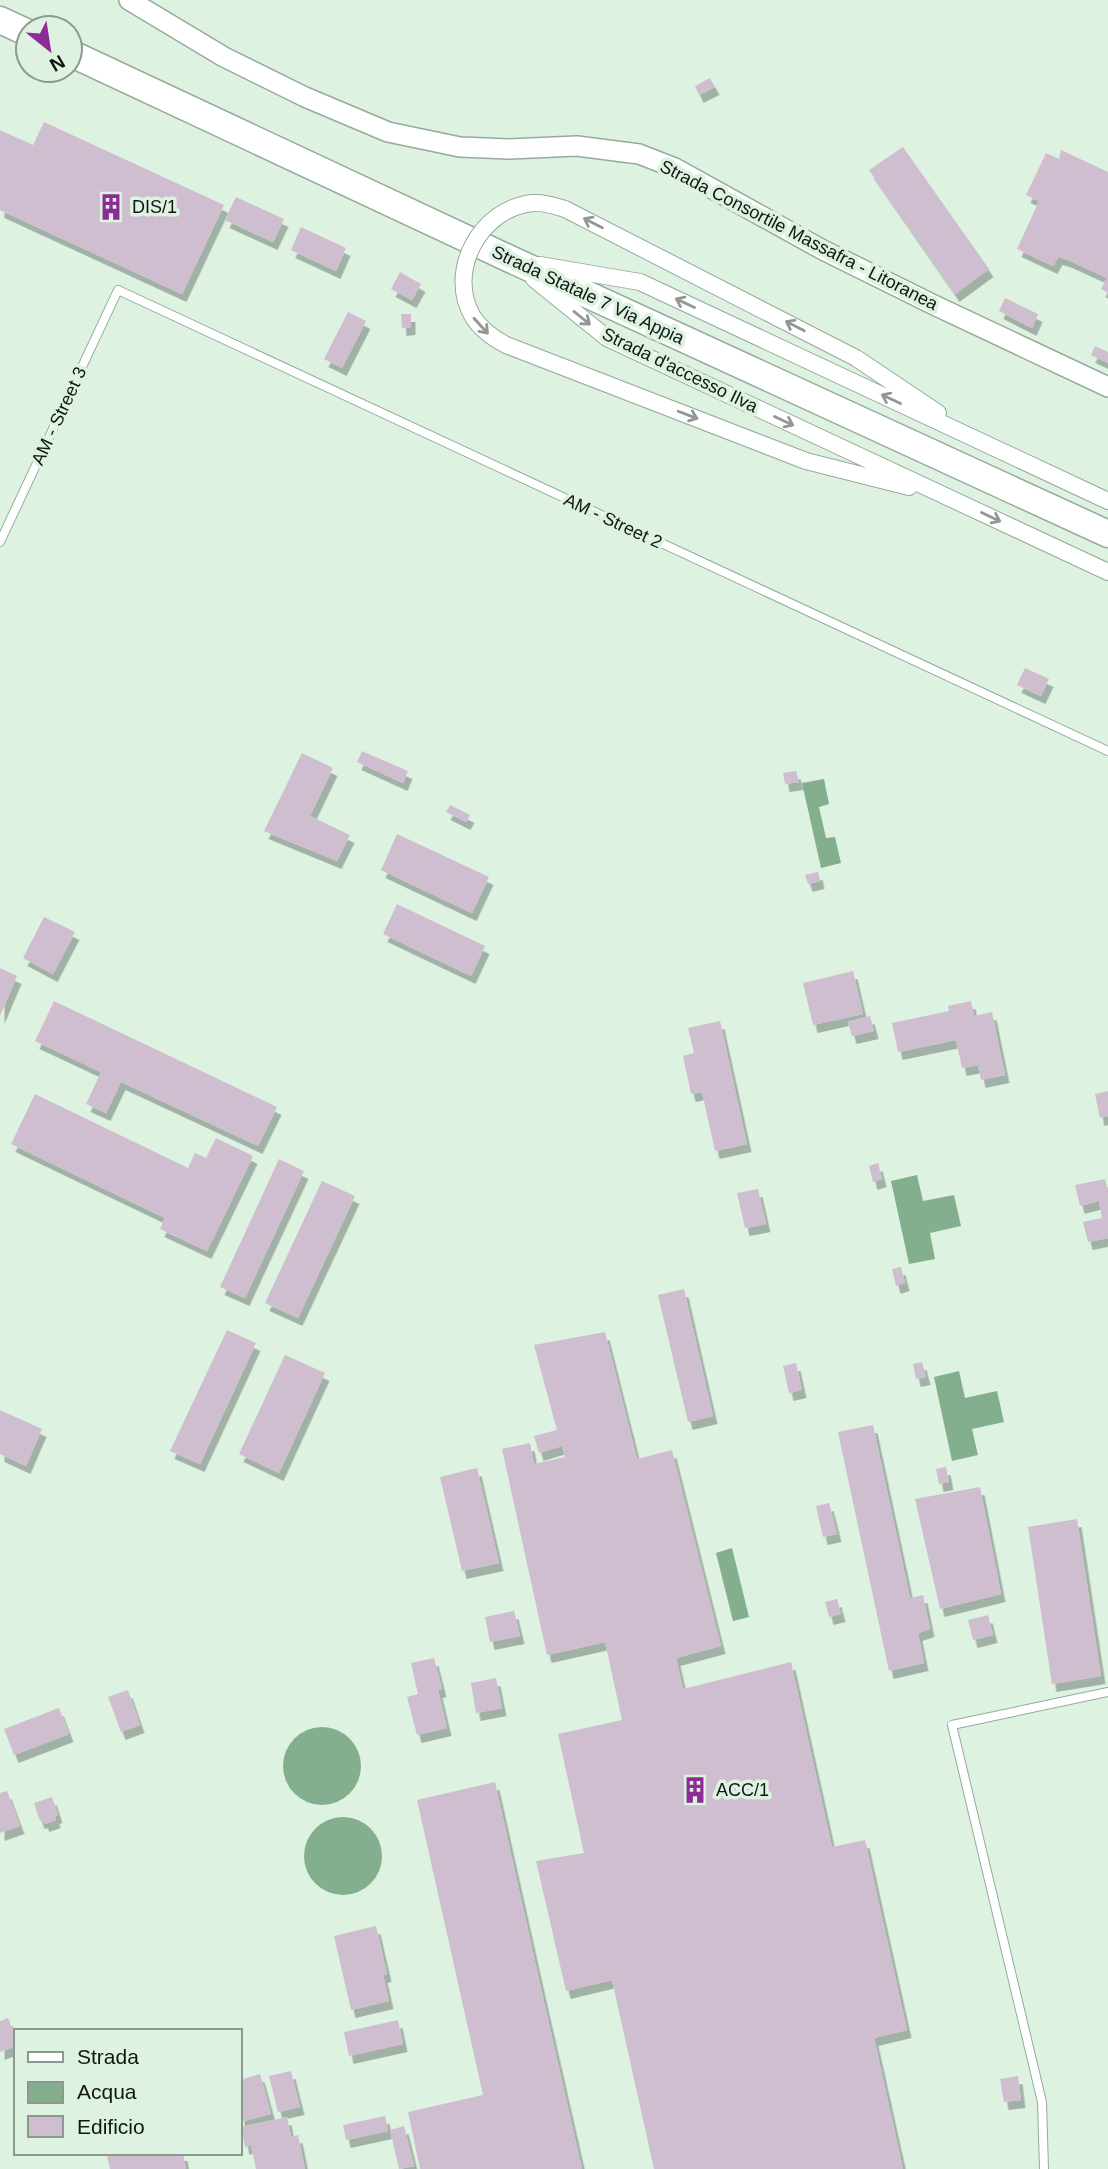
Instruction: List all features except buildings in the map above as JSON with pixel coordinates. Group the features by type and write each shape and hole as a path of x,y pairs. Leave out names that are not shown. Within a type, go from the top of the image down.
{"main road":[{"name":"Strada Statale 7 Via Appia","path":"84,60 1108,534"}],"street":[{"name":"Strada Consortile Massafra - Litoranea","path":"129,0 224,57 306,97 388,132 460,147 509,149 578,146 639,154 675,168 823,250 1108,387"},
{"path":"946,496 806,461 506,345 493,338 474,318 467,303 462,279 468,255 484,229 505,212 536,203 565,209 856,358 980,441"},
{"path":"510,259 640,282 1108,501"},
{"name":"Strada d'accesso Ilva","path":"510,259 607,338 1108,572"}],"lane":[{"name":"AM - Street 3","path":"0,542 118,290"},
{"name":"AM - Street 2","path":"118,290 1108,751"},
{"path":"1044,2169 1042,2102 952,1725 1108,1692"}],"water":[{"path":"824,779 829,804 819,807 826,838 835,837 841,863 821,868 802,783"},
{"path":"917,1175 923,1201 954,1195 961,1226 930,1233 935,1259 909,1264 891,1181"},
{"path":"959,1371 965,1398 997,1391 1004,1422 972,1429 978,1455 952,1461 934,1377"},
{"path":"732,1548 749,1617 733,1621 716,1553"},
{"path":"314,1727 330,1727 344,1733 355,1744 361,1758 361,1774 355,1788 344,1799 330,1805 314,1805 300,1799 289,1788 283,1774 283,1758 289,1744 300,1733"},
{"path":"343,1817 358,1820 371,1828 379,1841 382,1856 379,1871 371,1884 358,1892 343,1895 328,1892 315,1884 307,1871 304,1856 307,1841 315,1828 328,1820"}],"place":[{"name":"DIS/1","path":"111,207"},
{"name":"ACC/1","path":"695,1790"}]}
